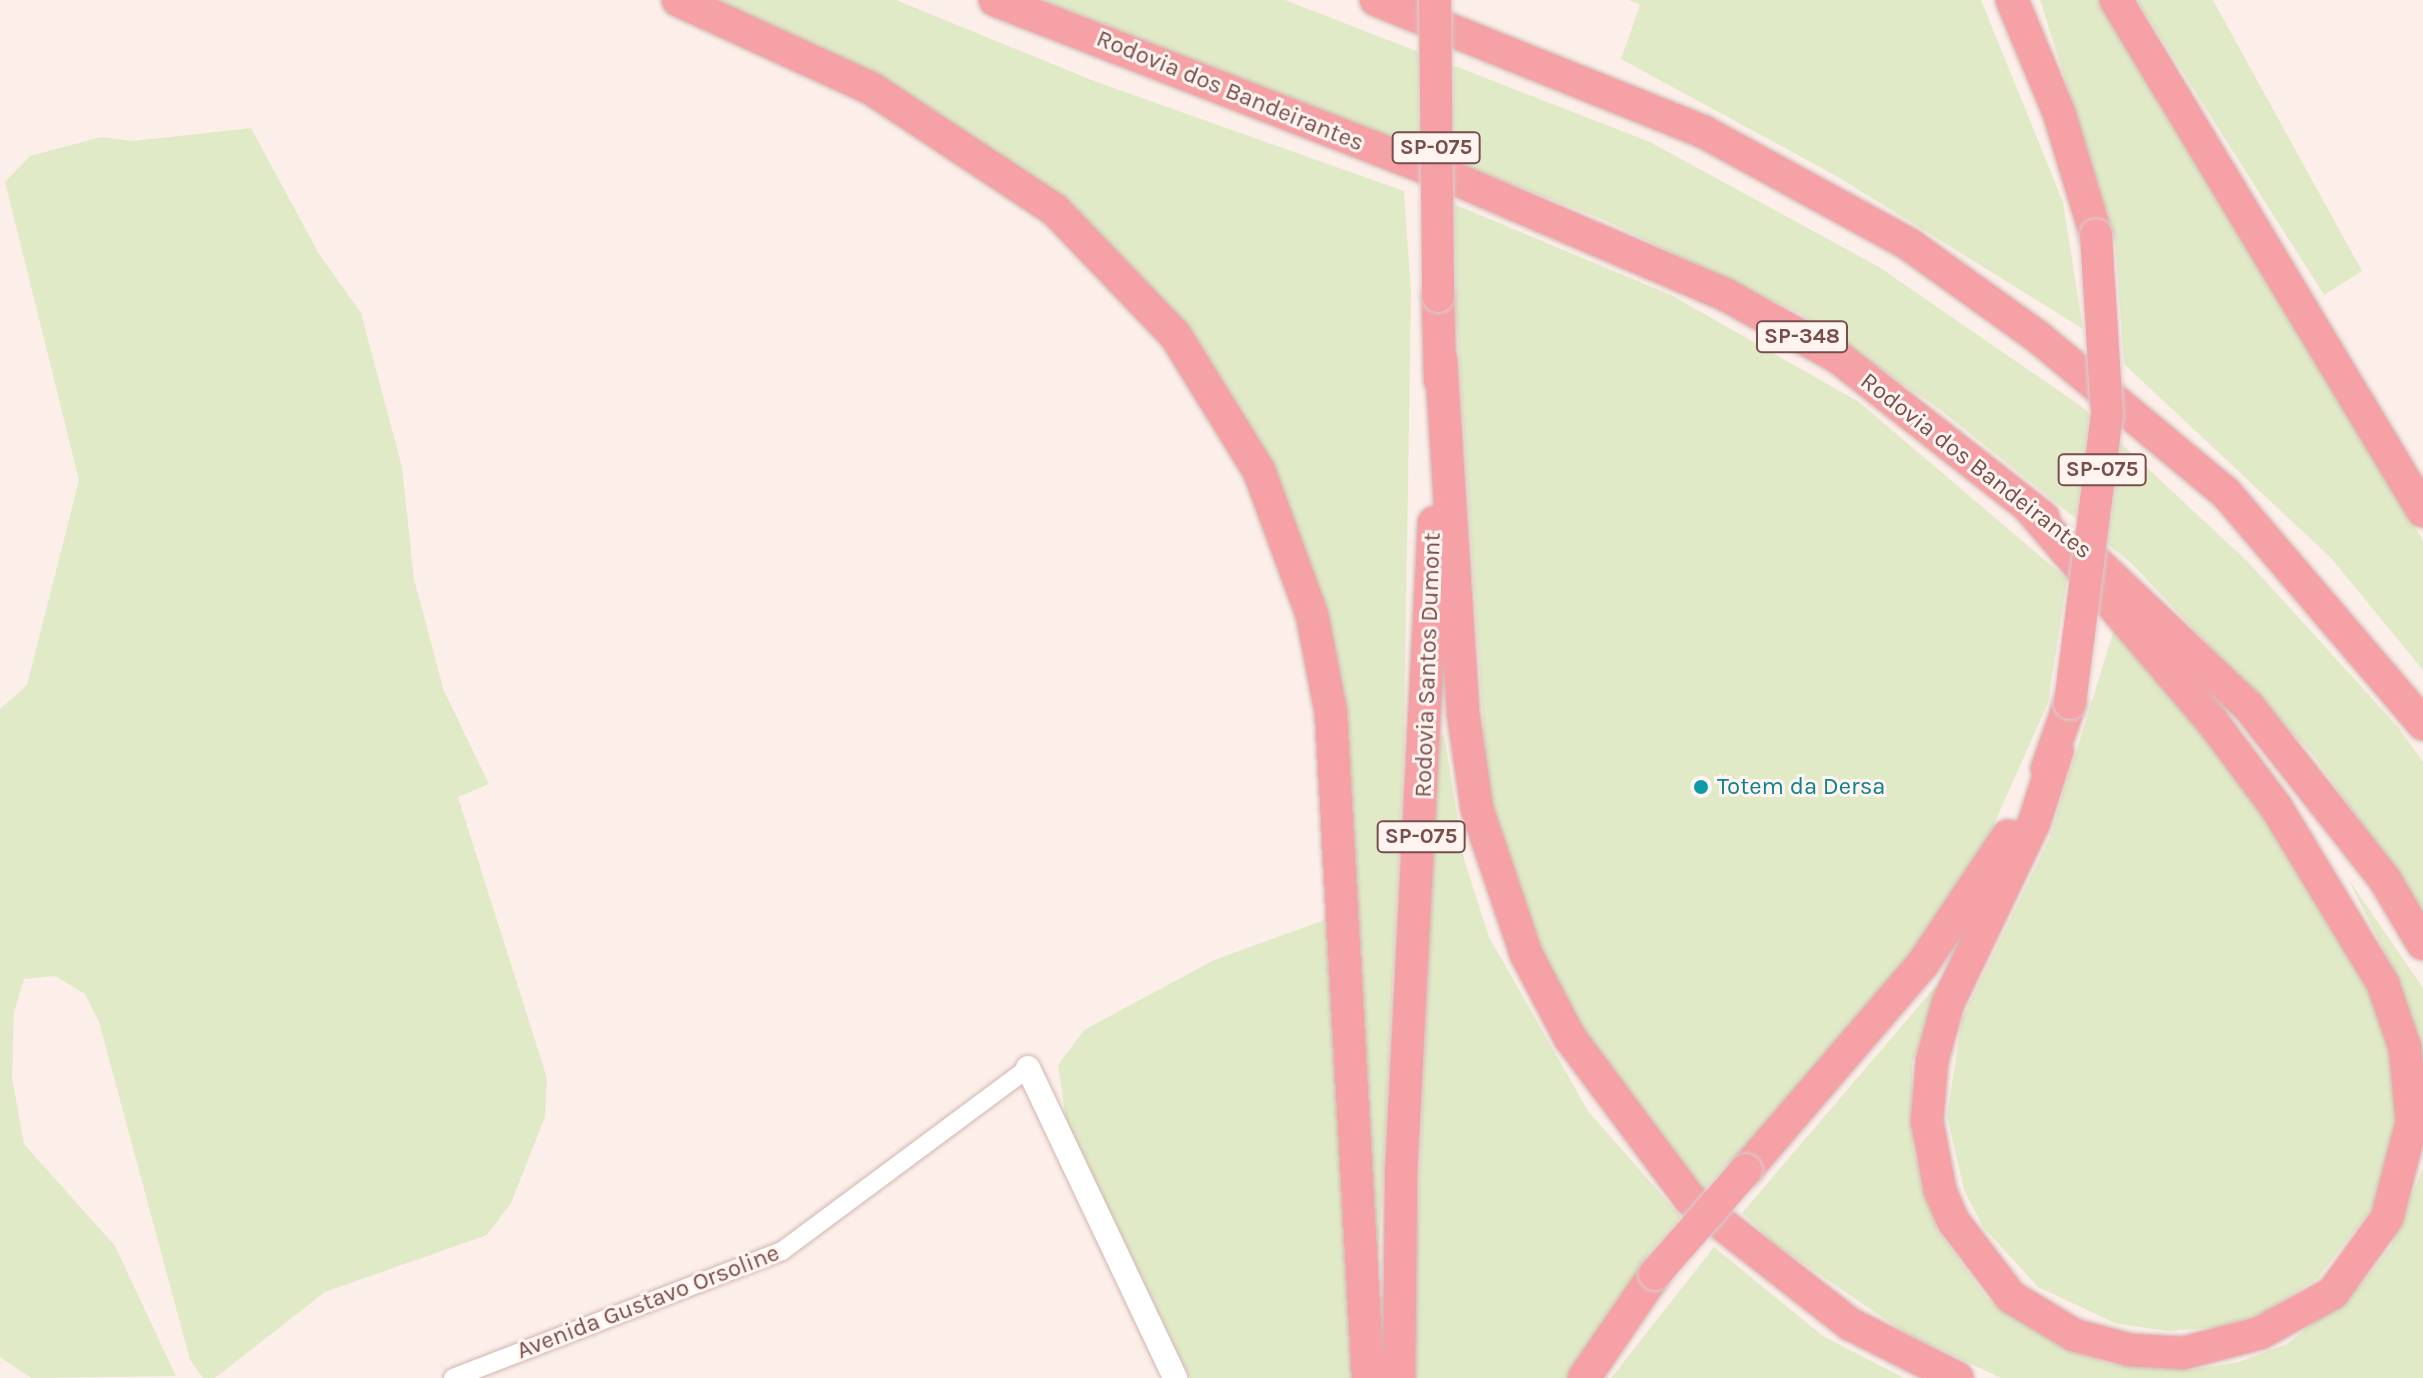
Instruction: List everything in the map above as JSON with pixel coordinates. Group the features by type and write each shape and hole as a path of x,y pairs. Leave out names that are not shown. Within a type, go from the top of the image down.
{"highway":[{"path":"678,0 872,89 949,134 1055,210 1175,335 1259,471 1304,588 1331,713 1368,1378"},
{"name":"Rodovia dos Bandeirantes","path":"995,0 1465,183 1726,295 1838,357 2149,605 2249,707 2385,880 2423,944"},
{"path":"1376,0 1704,132 1910,245 2050,346 2226,493 2423,724"},
{"name":"Rodovia Santos Dumont","path":"1399,1378 1400,1189 1441,360 1435,0"},
{"path":"2116,0 2423,511"},
{"name":"SP-075","path":"1584,1378 1655,1274 1922,965 1972,897 2057,751 2070,703 2107,414 2096,235 2059,113 2013,4"},
{"path":"1441,360 1473,782 1498,888 1526,954 1570,1038 1690,1199 1850,1324 1957,1378"},
{"path":"2028,506 2211,720 2276,807 2383,984 2405,1048 2412,1122 2387,1218 2333,1293 2260,1333 2183,1353 2130,1350 2074,1335 2011,1297 1953,1221 1940,1190 1927,1121 1932,1061 1948,1003 2034,823 2057,751"}],"street":[{"name":"Avenida Gustavo Orsoline","path":"453,1378 782,1251 1028,1068"},
{"path":"1028,1068 1175,1378"}],"green space":[{"path":"716,0 896,0 1094,81 1404,191 1411,292 1404,747 1377,1297 1344,721 1320,598 1279,481 1217,373 1091,224 930,107"},
{"path":"1042,0 1285,0 1650,142 1879,267 2081,406 2247,561 2398,727 2423,762 2423,910 2314,756 2131,563 1942,411 1799,313 1604,220"},
{"path":"1628,0 1981,0 2063,202 2083,329 1838,177 1621,59 1640,5"},
{"path":"2040,0 2100,0 2414,525 2423,541 2423,670 2330,557 2124,364 2115,238"},
{"path":"2137,0 2213,0 2362,271 2324,295"},
{"path":"251,128 319,254 361,313 402,467 414,579 444,691 489,784 458,797 547,1078 545,1117 511,1203 487,1235 325,1292 215,1378 203,1378 190,1360 99,1022 85,994 55,976 24,979 14,1013 12,1077 24,1144 115,1246 176,1376 31,1378 0,1357 0,709 27,685 79,480 5,182 30,156 101,137 133,141"},
{"path":"1449,202 1671,295 1859,402 2067,579 2048,703 1982,851 1915,950 1788,1105 1704,1191 1573,1018 1515,891 1488,795"},
{"path":"2116,623 2231,768 2296,866 2363,974 2389,1045 2396,1113 2390,1169 2376,1203 2317,1279 2264,1312 2220,1327 2168,1331 2117,1324 2038,1287 1983,1227 1964,1190 1947,1116 1962,1019 2050,837"},
{"path":"1444,734 1464,859 1489,937 1588,1111 1681,1217 1568,1378 1411,1378 1438,738"},
{"path":"2347,877 2423,988 2423,1063 2397,977"},
{"path":"1333,917 1354,1378 1190,1378 1066,1120 1058,1065 1084,1030 1214,960"},
{"path":"1946,974 1912,1063 1913,1149 1937,1230 1986,1297 2061,1347 2110,1364 2190,1370 2239,1362 2287,1344 2364,1282 2391,1246 2423,1168 2423,1378 2001,1378 1904,1332 1776,1245 1742,1213"},
{"path":"1714,1247 1823,1336 1904,1378 1611,1378"}],"place":[{"name":"Totem da Dersa","path":"1701,787"}]}
